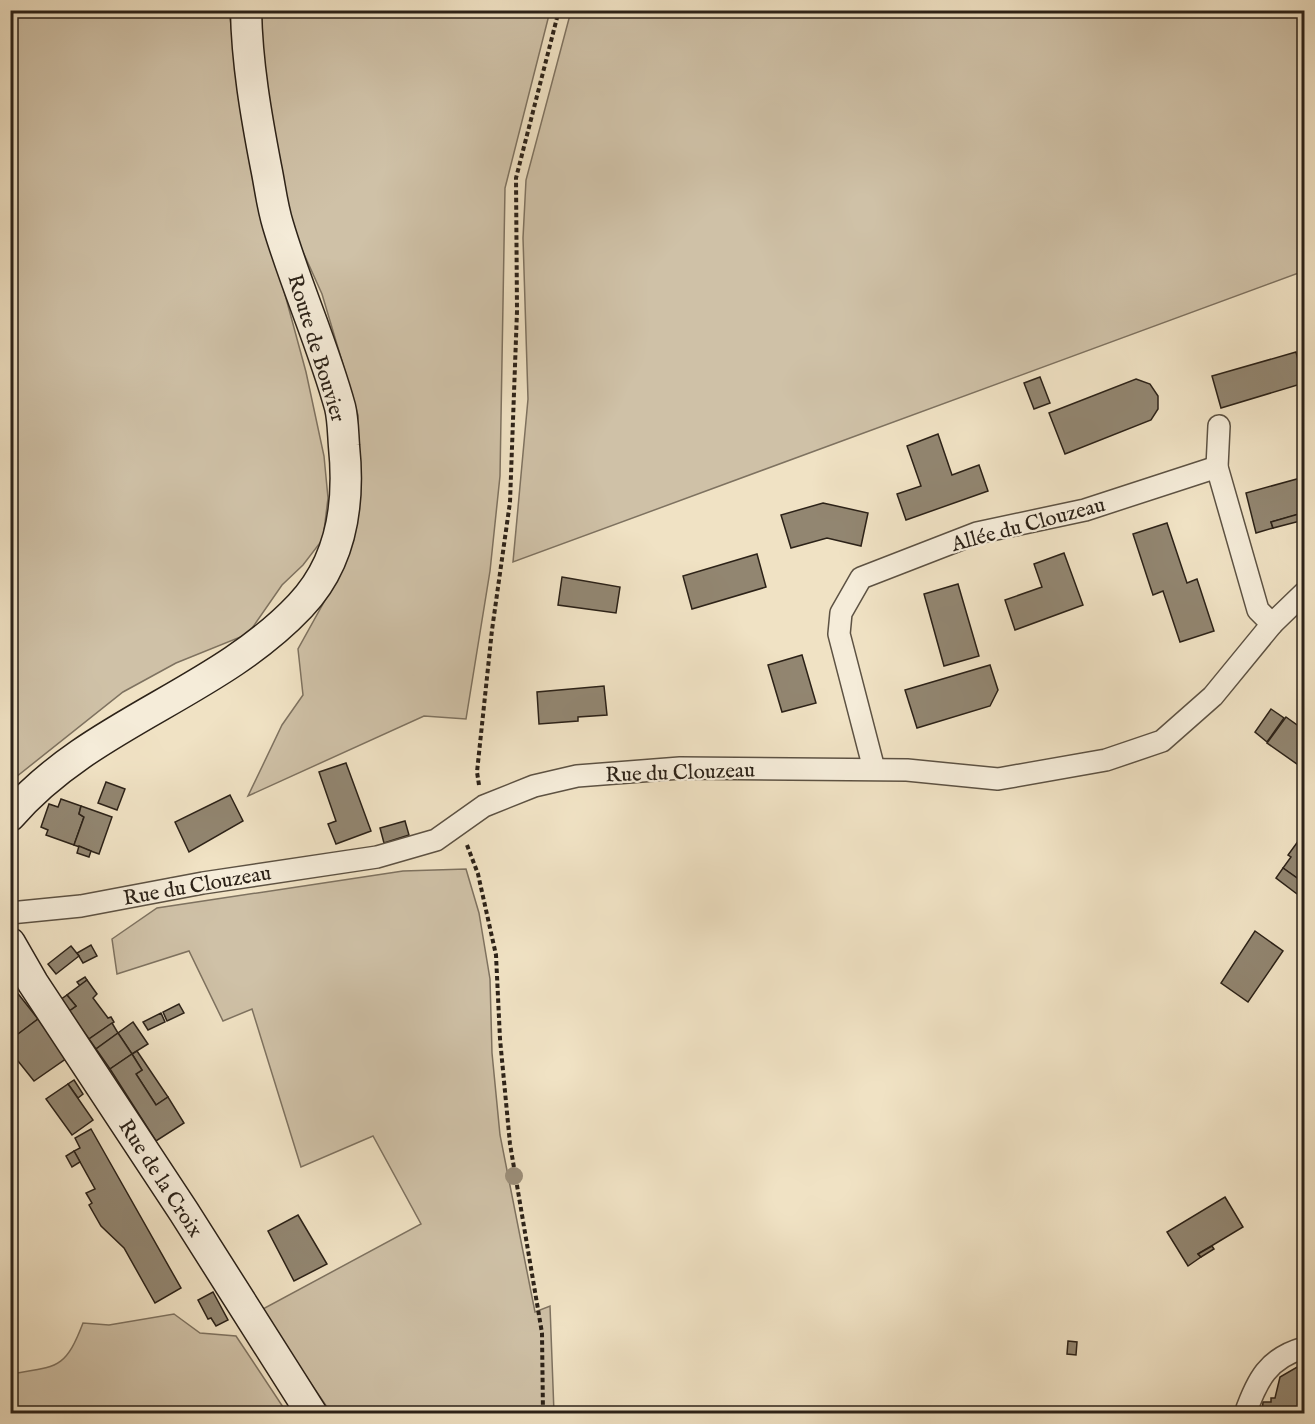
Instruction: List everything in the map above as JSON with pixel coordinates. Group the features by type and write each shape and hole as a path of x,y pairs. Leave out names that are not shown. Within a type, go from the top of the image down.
{"street":[{"name":"Route de Bouvier","path":"10,816 51,775 79,754 256,648 301,606 325,575 342,532 348,482 340,409 277,223 257,123 247,48 246,10"},
{"path":"1219,426 1217,467 1258,610 1272,624"},
{"name":"Allée du Clouzeau","path":"874,769 839,634 842,613 861,578 977,533 1086,510 1217,467"},
{"name":"Rue du Clouzeau","path":"10,913 81,906 203,882 377,857 436,840 484,806 534,786 577,776 680,768 874,769 998,779 1106,760 1162,741 1213,696 1272,624 1305,593"},
{"name":"Rue de la Croix","path":"10,943 33,983 184,1212 312,1413"},
{"path":"1245,1413 1257,1380 1270,1366 1291,1351 1305,1348"}],"path":[{"path":"484,806 477,772 492,630 510,502 515,398 516,178 560,10"},
{"path":"459,824 478,874 496,955 500,1039 510,1144 542,1333 543,1413"}],"shaded area":[{"path":"11,11 229,11 252,173 306,372 324,456 328,498 323,539 303,565 282,585 248,634 176,663 123,692 11,781"},
{"path":"258,11 550,11 505,188 500,476 490,571 466,719 424,716 248,796 282,725 303,695 298,649 344,566 357,515 358,415 322,294 290,223 260,57"},
{"path":"571,11 1304,11 1304,271 513,562 528,399 523,238 526,180"},
{"path":"466,869 479,913 490,979 492,1053 500,1135 535,1312 550,1306 554,1413 331,1413 261,1310 421,1224 373,1136 301,1167 252,1009 223,1021 189,951 117,974 112,939 157,908 403,871"},
{"path":"174,1314 200,1333 236,1336 287,1413 11,1413 11,1374 49,1367 57,1363 71,1350 83,1323 109,1325"}],"building":[{"path":"1296,352 1304,383 1221,408 1212,376"},
{"path":"1040,377 1050,403 1034,409 1024,383"},
{"path":"1136,379 1150,384 1158,396 1158,409 1151,420 1065,454 1049,413"},
{"path":"938,434 952,475 979,465 988,491 906,520 897,494 921,486 907,446"},
{"path":"1304,477 1304,513 1271,522 1273,528 1256,533 1246,493"},
{"path":"823,503 868,513 861,546 827,538 791,548 781,515"},
{"path":"1302,513 1304,520 1273,528 1271,522"},
{"path":"1167,523 1187,583 1197,579 1214,631 1180,642 1163,591 1153,595 1133,534"},
{"path":"1064,553 1083,605 1015,630 1005,600 1042,587 1034,564"},
{"path":"757,554 766,587 692,609 683,576"},
{"path":"562,577 620,587 616,613 558,605"},
{"path":"958,584 979,656 944,666 924,594"},
{"path":"802,655 816,703 782,712 768,665"},
{"path":"990,665 998,690 990,706 917,728 905,690"},
{"path":"604,686 607,715 578,717 578,721 539,724 537,692"},
{"path":"1271,709 1284,718 1267,742 1255,732"},
{"path":"1286,717 1304,730 1304,769 1267,743"},
{"path":"346,763 371,831 336,844 328,824 336,821 319,772"},
{"path":"106,782 125,789 117,810 98,803"},
{"path":"230,795 243,821 189,852 175,822"},
{"path":"61,799 81,806 79,814 84,817 74,845 46,835 48,830 41,827 49,804 58,807"},
{"path":"81,806 112,817 99,854 74,845 84,817 79,814"},
{"path":"405,821 409,835 384,843 380,828"},
{"path":"1304,833 1304,883 1283,868 1291,857 1288,855"},
{"path":"79,846 91,851 89,857 77,853"},
{"path":"1283,868 1304,883 1304,892 1301,897 1276,878"},
{"path":"1255,931 1283,951 1248,1002 1221,983"},
{"path":"91,945 97,956 83,963 77,953"},
{"path":"71,946 79,956 56,974 48,964"},
{"path":"85,977 87,980 80,986 77,982"},
{"path":"87,980 97,994 93,998 108,1018 111,1017 114,1022 89,1039 69,1011 76,1006 67,995"},
{"path":"12,986 38,1019 17,1035 10,1026"},
{"path":"67,995 76,1006 69,1011 60,1000"},
{"path":"179,1004 184,1013 167,1021 163,1012"},
{"path":"161,1013 165,1022 148,1030 143,1022"},
{"path":"38,1019 67,1058 34,1081 10,1051 10,1040"},
{"path":"133,1022 148,1044 132,1054 118,1033"},
{"path":"112,1023 118,1033 96,1049 89,1039"},
{"path":"118,1033 132,1054 110,1069 96,1049"},
{"path":"137,1051 168,1097 156,1105 136,1074 142,1070 132,1054"},
{"path":"132,1054 142,1070 136,1074 156,1105 168,1097 184,1123 156,1141 110,1069"},
{"path":"74,1080 83,1094 78,1098 68,1084"},
{"path":"68,1084 93,1120 72,1135 46,1099"},
{"path":"91,1129 181,1288 155,1303 124,1248 101,1226 89,1205 92,1203 86,1193 95,1189 74,1151 80,1148 75,1138"},
{"path":"74,1151 80,1162 72,1167 66,1156"},
{"path":"1225,1197 1243,1227 1198,1254 1201,1257 1188,1266 1167,1232"},
{"path":"298,1215 327,1264 294,1281 268,1231"},
{"path":"1212,1246 1214,1249 1201,1257 1198,1254"},
{"path":"213,1292 228,1320 216,1326 211,1318 208,1319 198,1300"},
{"path":"1068,1341 1077,1342 1076,1355 1067,1354"},
{"path":"1304,1363 1302,1414 1262,1414 1263,1402 1271,1402 1271,1398 1275,1398 1280,1377"}]}
